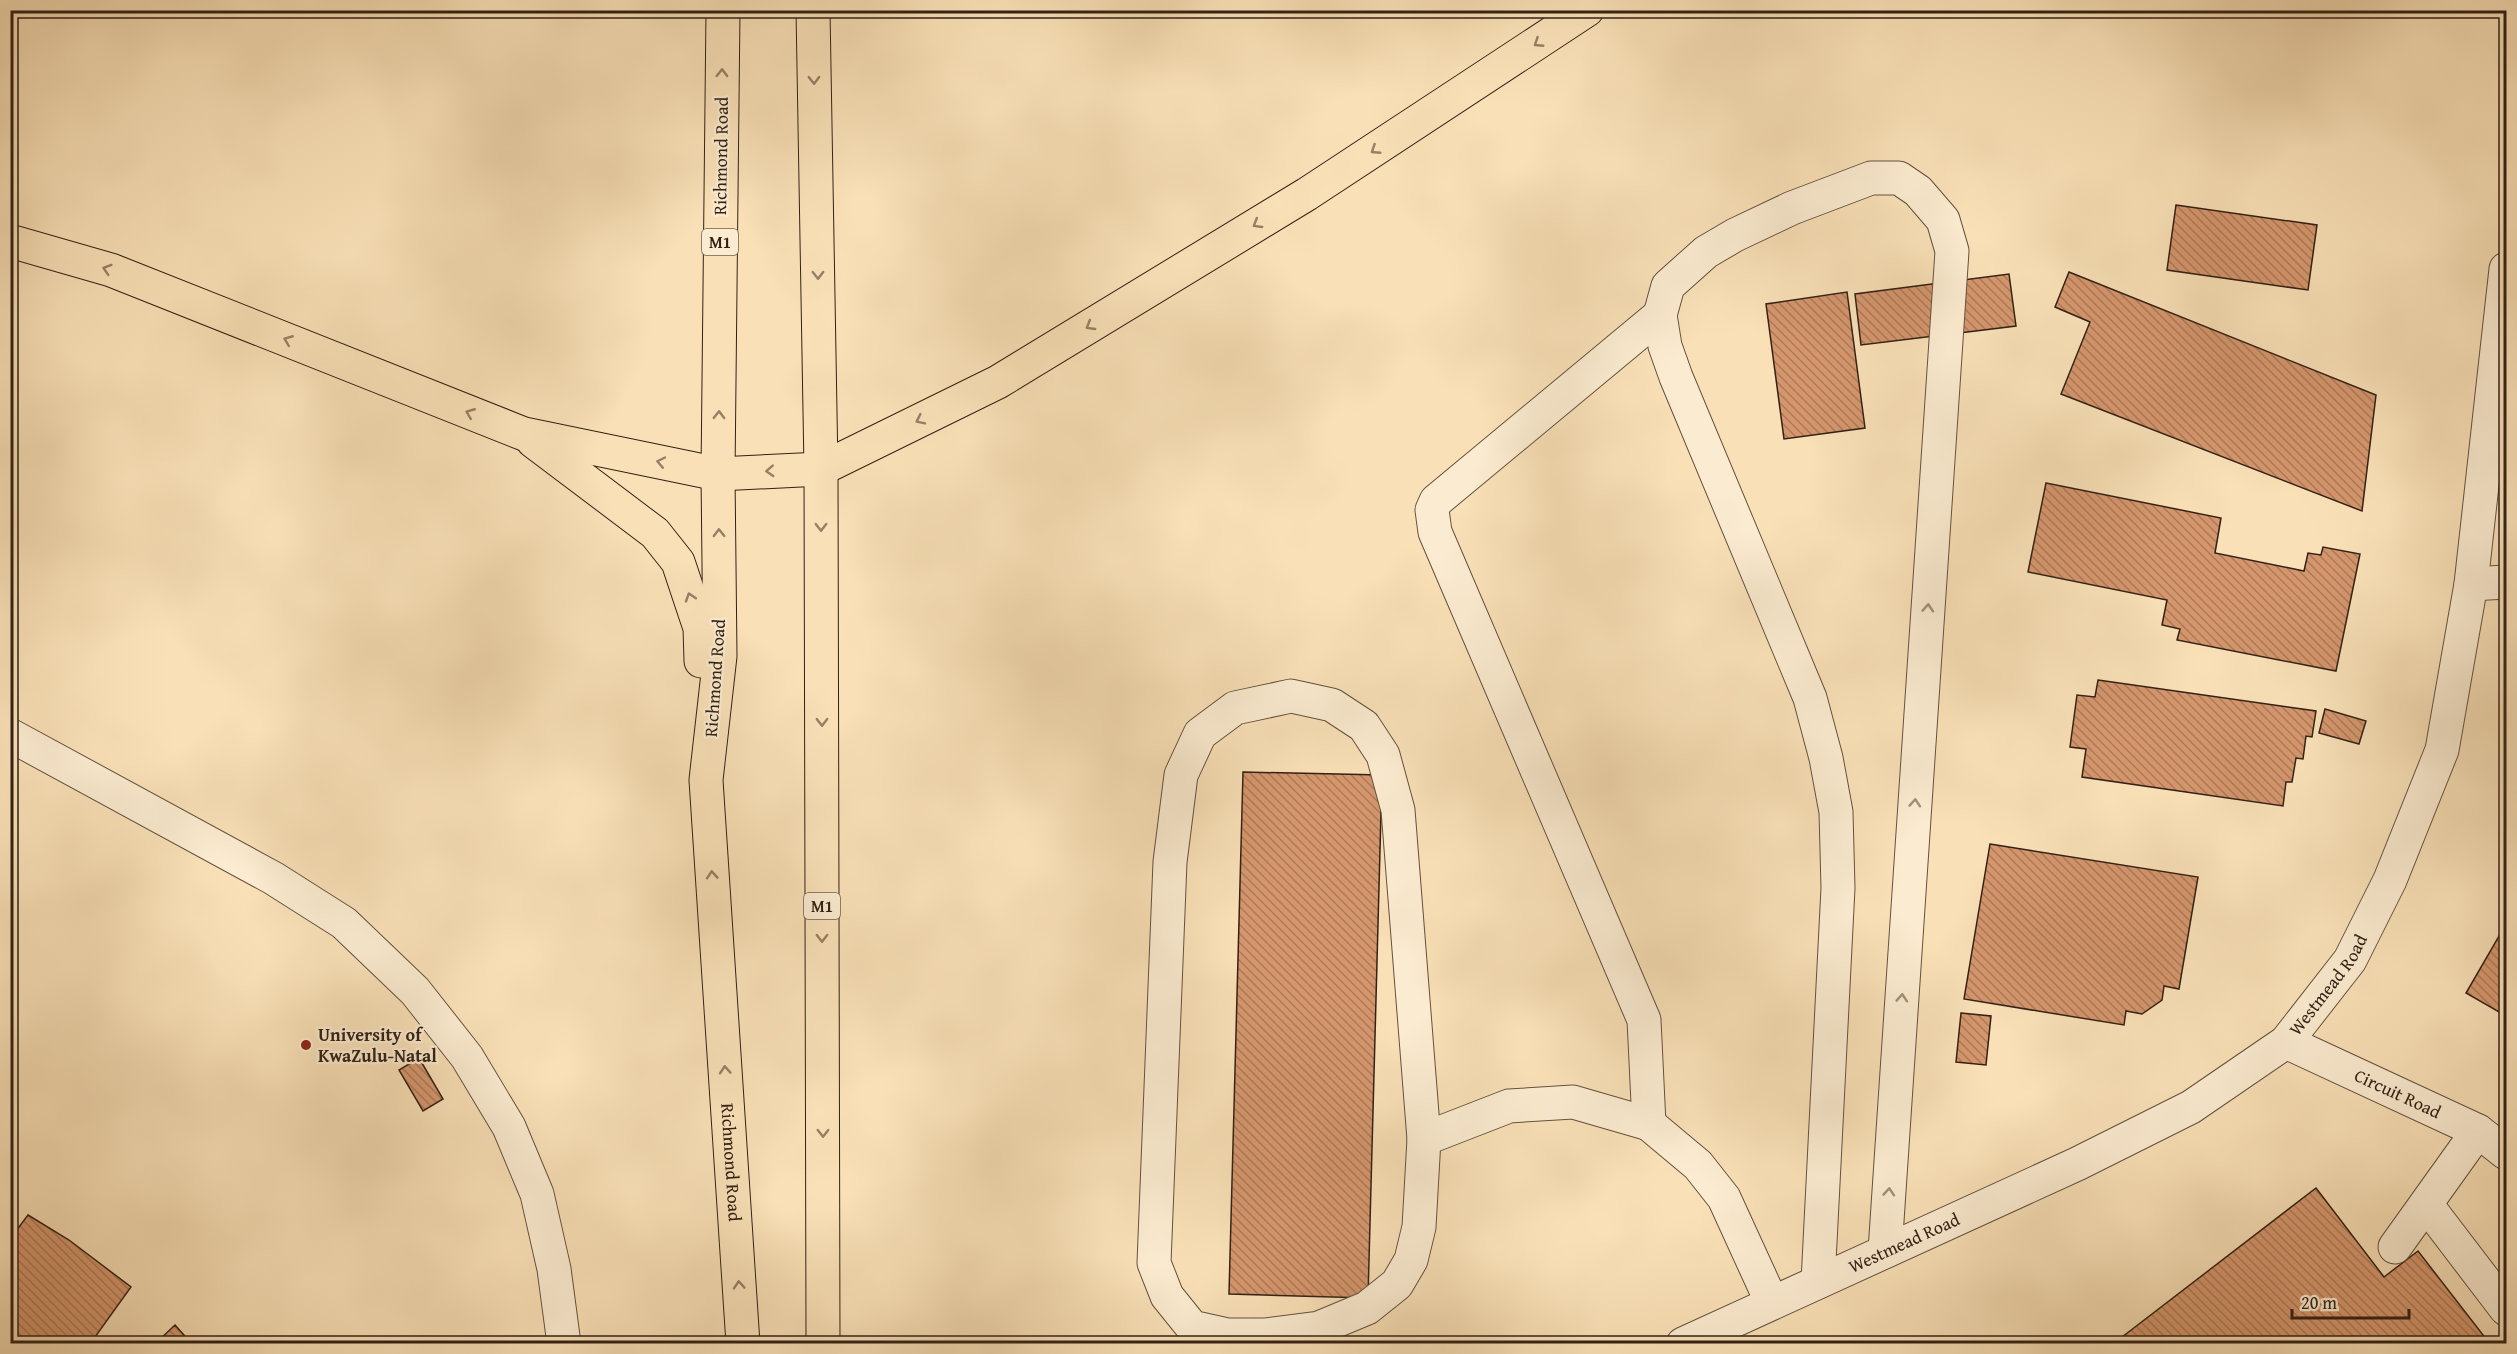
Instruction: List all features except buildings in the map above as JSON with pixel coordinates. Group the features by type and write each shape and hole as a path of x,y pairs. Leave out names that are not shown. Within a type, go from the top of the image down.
{"highway":[{"name":"Richmond Road","path":"723,10 718,474 720,656 706,780 743,1344"},
{"path":"10,241 111,270 524,434 718,474 821,469 998,382 1307,194 1587,10"},
{"name":"M1","path":"813,16 821,469 823,1344"},
{"path":"524,434 655,533 678,562 700,628 706,780"}],"lane":[{"path":"1818,1282 1838,888 1836,812 1826,758 1810,698 1676,377 1665,346 1660,315 1668,286 1706,252 1735,235 1792,208 1871,178 1899,178 1918,191 1943,220 1952,251 1885,1251"},
{"name":"Westmead Road","path":"1683,1344 2077,1164 2191,1107 2286,1042 2350,960 2390,880 2442,750 2471,584 2506,269"},
{"path":"1649,1124 1644,1020 1435,532 1432,510 1436,501 1660,315"},
{"path":"2471,584 2506,582"},
{"path":"1291,696 1332,705 1364,726 1383,754 1398,810 1425,1139 1419,1227 1411,1260 1397,1284 1367,1308 1319,1328 1265,1335 1228,1335 1192,1327 1167,1296 1154,1263 1170,862 1181,775 1200,734 1234,708 1291,696"},
{"path":"10,735 273,878 344,923 415,991 467,1057 513,1136 537,1194 554,1269 564,1344"},
{"name":"Circuit Road","path":"2286,1042 2478,1131 2506,1153"},
{"path":"1425,1139 1509,1106 1573,1102 1649,1124 1698,1165 1724,1198 1772,1303"},
{"path":"2395,1247 2478,1131"},
{"path":"2426,1204 2506,1309"}],"place":[{"name":"University of KwaZulu-Natal","path":"306,1045"}]}
